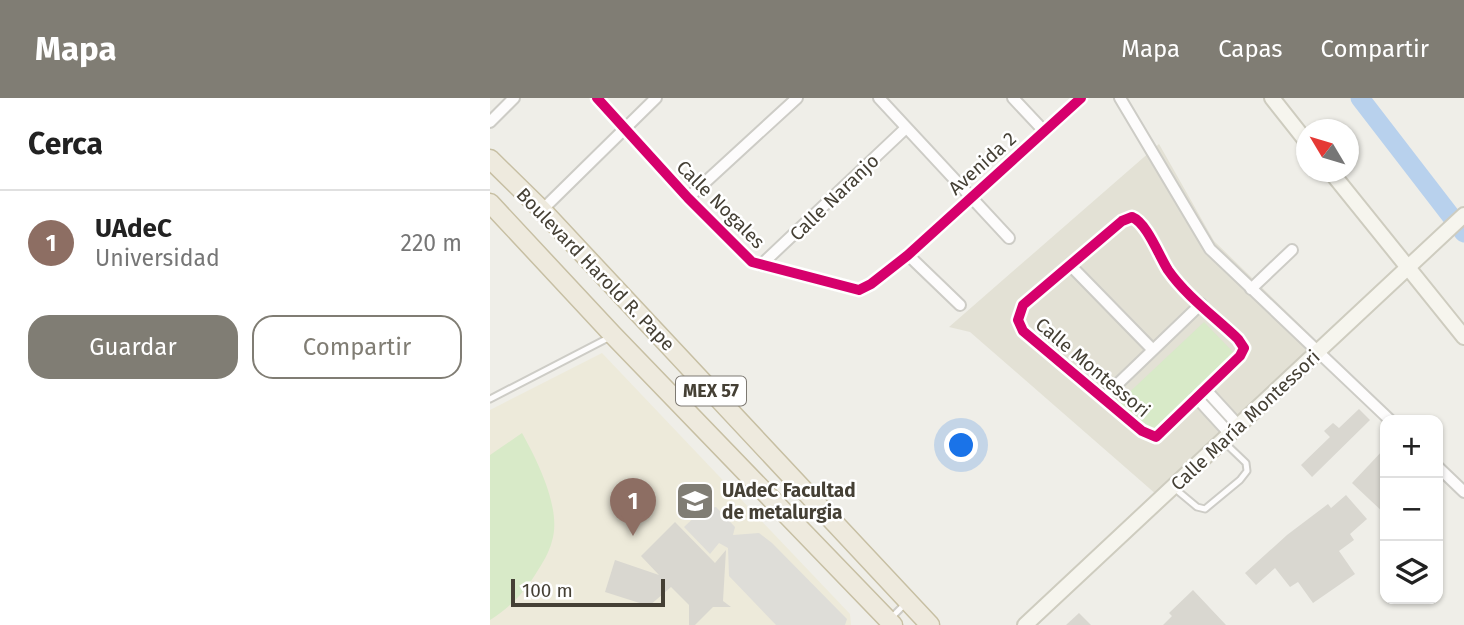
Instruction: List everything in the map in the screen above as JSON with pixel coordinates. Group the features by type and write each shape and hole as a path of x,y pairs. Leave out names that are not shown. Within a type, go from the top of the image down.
{"highway":[{"name":"Boulevard Harold R. Pape","path":"490,159 542,210 929,625"},
{"name":"Boulevard Harold R. Pape","path":"490,203 888,623"}],"main road":[{"path":"1272,98 1296,127"},
{"path":"1340,182 1413,262 1464,337"},
{"name":"Calle María Montessori","path":"1025,625 1464,215"}],"street":[{"path":"490,122 514,98"},
{"name":"Calle Nogales","path":"597,98 745,256 761,265 849,287"},
{"path":"542,210 656,98"},
{"path":"688,198 797,98"},
{"path":"879,98 1009,238"},
{"path":"1013,98 1044,131"},
{"name":"Avenida 2","path":"849,287 864,290 908,255 1081,98"},
{"path":"1120,98 1203,239 1221,260 1385,415"},
{"name":"Calle Naranjo","path":"761,265 906,128"},
{"name":"Calle Montessori","path":"1129,217 1135,218 1142,225 1169,271 1201,304 1244,348 1240,356 1156,437 1147,435 1023,331 1018,320 1023,305 1129,217"},
{"path":"1251,289 1292,250"},
{"path":"908,255 960,305"},
{"path":"1070,265 1152,349"},
{"path":"1103,398 1201,304"},
{"path":"1200,393 1230,432"},
{"path":"1443,472 1464,492"}],"lane":[{"path":"490,399 613,335"},
{"path":"1173,487 1197,507 1205,509 1240,480 1247,471 1246,463 1230,432"},
{"path":"888,623 908,601"}],"shaded area":[{"path":"1159,144 1214,241 1319,343 1157,495 970,332 949,327"},
{"path":"602,353 850,614 851,625 490,625 490,410"},
{"path":"716,507 735,527 733,535 759,533 772,543 847,619 845,625 776,625 729,576 728,548 719,543 710,554 684,527 702,510"}],"green space":[{"path":"1204,322 1238,357 1156,433 1118,403"},
{"path":"522,433 551,500 554,514 552,541 543,563 530,582 515,600 490,620 490,455"}],"building":[{"path":"1359,409 1370,420 1312,477 1301,465 1330,437 1324,431 1333,423 1339,428"},
{"path":"1380,453 1380,509 1352,483"},
{"path":"1346,495 1367,519 1350,534 1354,540 1339,551 1355,574 1313,603 1298,582 1290,587 1275,568 1256,585 1245,573 1287,535 1328,504 1331,508"},
{"path":"675,522 715,563 726,550 723,601 731,607 713,607 695,625 689,625 689,605 671,587 649,606 605,592 615,560 659,575 641,556"},
{"path":"1193,590 1226,625 1163,625 1172,616 1169,613"},
{"path":"1079,613 1091,625 1066,625"}],"waterway":[{"path":"1360,98 1464,233"}],"cycle path":[{"path":"597,98 688,198 752,262 859,290 908,255 1081,98"},
{"path":"1132,217 1148,233 1175,280 1238,339 1244,348 1240,356 1156,437 1142,431 1023,331 1018,320 1023,305 1122,221 1132,217"}],"place":[{"name":"UAdeC Facultad de metalurgia","path":"695,501"},
{"name":"UAdeC","path":"633,536"}]}
